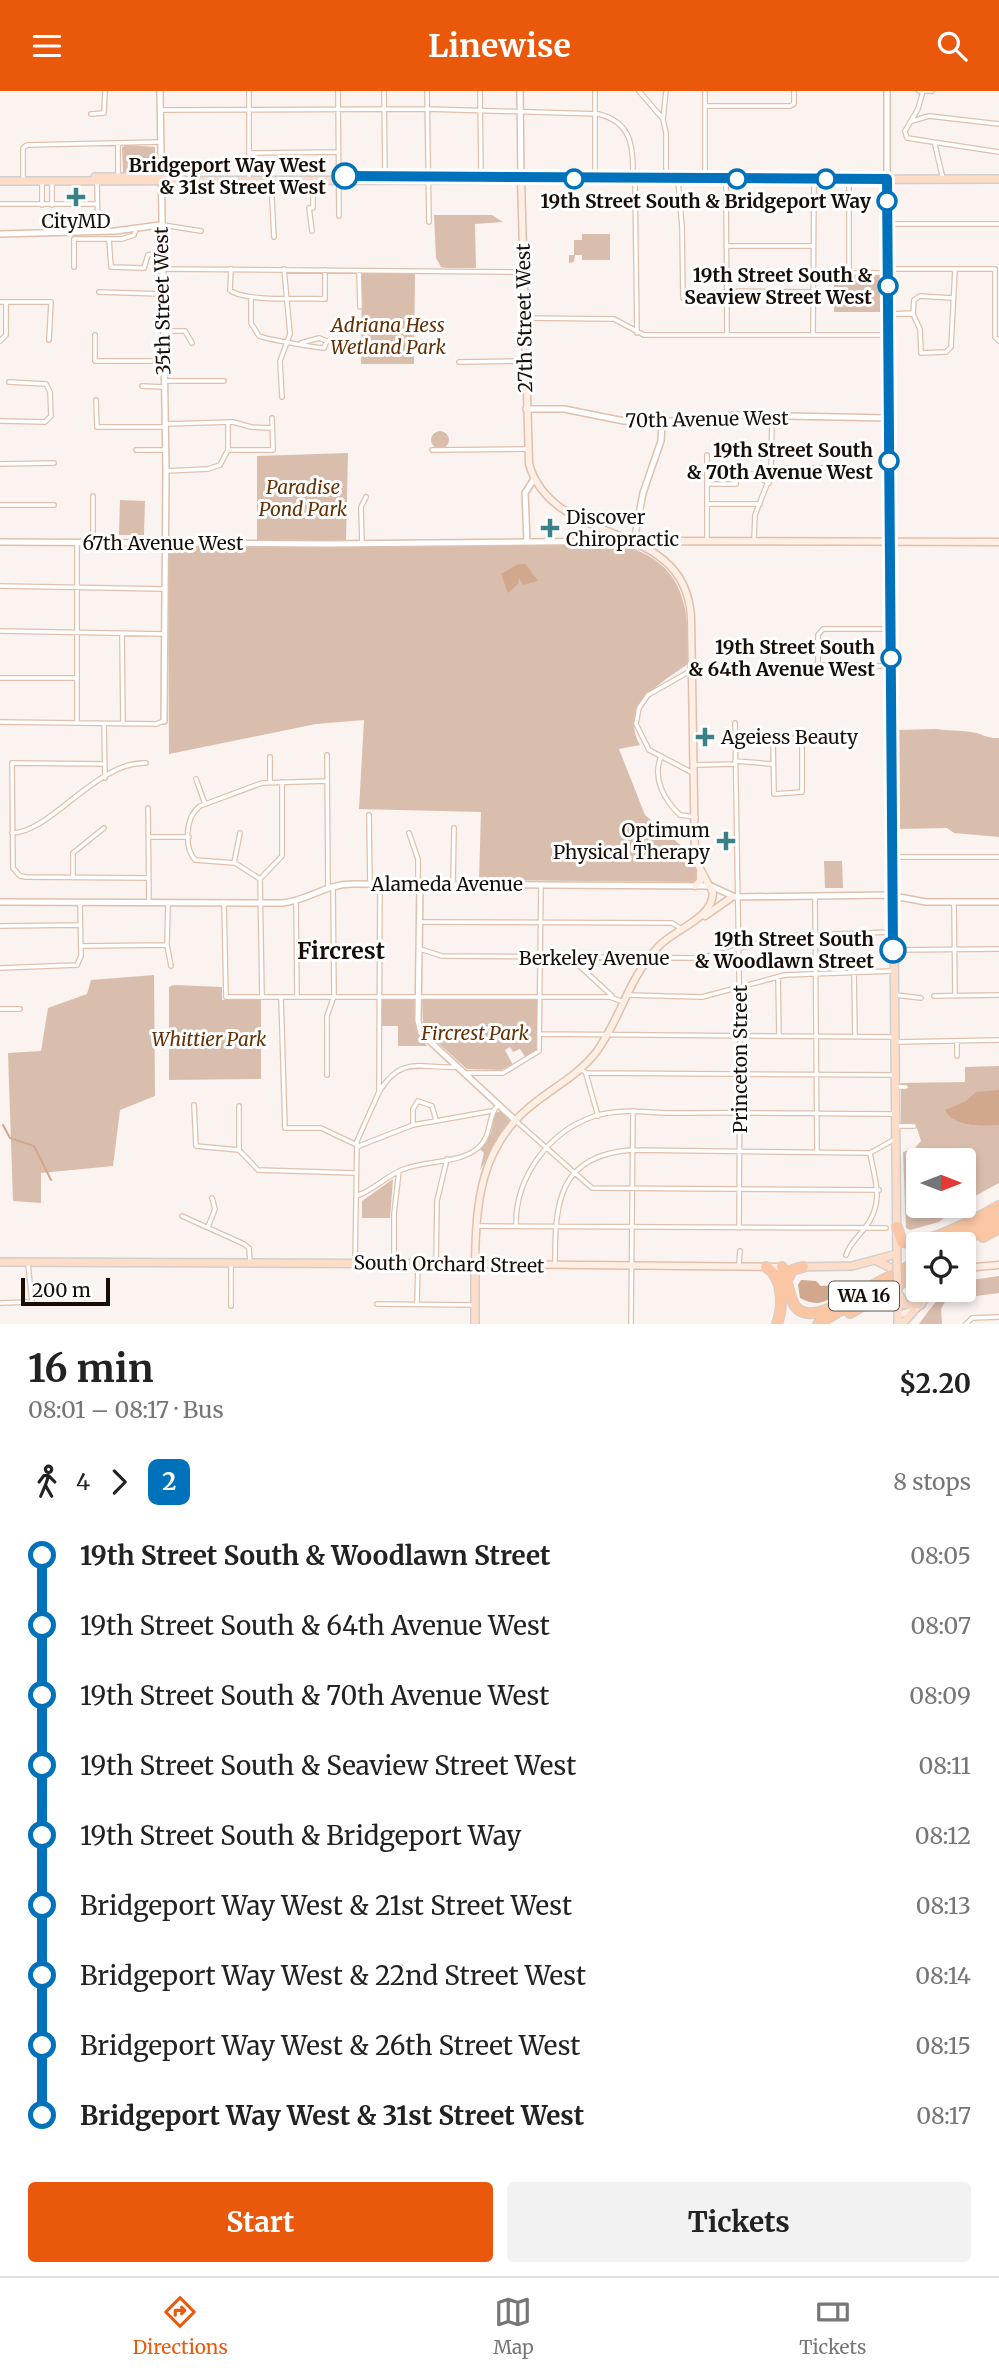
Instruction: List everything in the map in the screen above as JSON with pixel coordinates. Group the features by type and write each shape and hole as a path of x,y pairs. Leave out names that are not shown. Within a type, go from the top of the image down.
{"highway":[{"path":"892,1227 903,1243 921,1240 999,1206"},
{"path":"966,1232 999,1212"},
{"path":"976,1236 999,1220"},
{"path":"976,1239 999,1228"},
{"path":"766,1267 775,1273 779,1294 781,1310 775,1324"},
{"path":"779,1294 785,1267"},
{"path":"785,1267 788,1296 802,1311 816,1313 906,1272"},
{"path":"786,1284 791,1272 803,1267"},
{"name":"WA 16","path":"818,1324 906,1274"},
{"name":"WA 16","path":"831,1324 884,1293 906,1276"}],"main road":[{"path":"0,179 52,181 118,176 159,179 999,179"},
{"path":"0,179 23,177 313,181 386,176 429,179 481,176 521,179"},
{"name":"27th Street West","path":"521,179 526,449 534,479"},
{"path":"887,179 893,971 897,1126 892,1227 897,1254 894,1266 900,1324"},
{"path":"534,479 545,495 564,511 635,541 660,556 674,570 688,598 695,765 695,859 700,881 695,886"},
{"path":"635,541 999,542"},
{"path":"660,556 657,548 662,541"},
{"path":"475,1324 478,1196 487,1165 516,1121 530,1106 584,1071 647,959 680,928 710,906 713,893 711,886 699,870"},
{"path":"690,922 714,912 735,897"},
{"name":"South Orchard Street","path":"0,1262 847,1267 897,1254"},
{"path":"876,1261 894,1266"},
{"path":"737,1265 785,1264 785,1267"},
{"path":"976,1267 999,1265"},
{"path":"899,1295 905,1305 921,1305"},
{"path":"900,1324 924,1302"},
{"path":"898,1315 913,1311"}],"street":[{"path":"91,114 104,113 105,91"},
{"name":"35th Street West","path":"160,91 159,179 166,471 164,722"},
{"path":"249,91 249,177"},
{"path":"338,91 339,216"},
{"path":"384,91 386,176"},
{"path":"427,91 429,222"},
{"path":"480,91 481,176"},
{"name":"27th Street West","path":"520,91 521,179"},
{"path":"595,91 595,179"},
{"path":"639,91 663,119 666,133 666,179"},
{"path":"663,119 666,113 666,91"},
{"path":"705,91 705,179"},
{"path":"705,106 793,106 794,91"},
{"path":"887,91 887,179"},
{"path":"932,91 921,91 905,134 910,139 934,145 999,152"},
{"path":"160,110 427,109 595,114 615,120 628,132 633,148 637,333"},
{"path":"911,121 929,115 999,124"},
{"path":"49,138 49,145"},
{"path":"23,177 23,147 160,142"},
{"path":"118,144 118,176"},
{"path":"934,145 943,179"},
{"path":"249,153 338,152"},
{"path":"97,179 98,231"},
{"path":"678,179 683,292"},
{"path":"726,179 727,335"},
{"path":"813,335 814,179"},
{"path":"849,179 849,272"},
{"path":"42,181 42,205"},
{"path":"52,181 52,205"},
{"path":"271,181 274,237"},
{"path":"312,231 308,221 309,208 313,208 313,181"},
{"path":"0,204 96,204"},
{"path":"888,224 999,224"},
{"path":"0,234 119,231 135,226 160,225 201,231"},
{"path":"74,267 73,240 134,235 135,226"},
{"path":"83,231 84,239"},
{"path":"109,239 109,266 144,268 148,255 161,253"},
{"path":"726,246 813,246"},
{"path":"162,269 522,272"},
{"path":"231,269 231,291 251,298 325,299 325,270"},
{"path":"282,397 280,361 289,340 284,269"},
{"path":"952,298 917,297 913,314 920,329 921,353 946,352 952,344 955,269"},
{"path":"813,273 995,269 997,340"},
{"path":"359,271 360,307"},
{"path":"727,291 813,292"},
{"path":"99,292 162,293"},
{"path":"251,298 251,323 255,334 265,339 289,340 301,343 322,348 327,341 319,338 301,343"},
{"path":"1,340 6,335 3,302 51,302 49,339"},
{"path":"889,314 913,314"},
{"path":"523,318 614,319 637,333 888,335"},
{"path":"163,331 185,331 192,343"},
{"path":"95,335 95,361 163,362"},
{"path":"458,362 525,361"},
{"path":"142,386 224,381"},
{"path":"0,421 48,419 51,392 46,384 9,382"},
{"path":"96,400 97,427 228,422 272,428"},
{"name":"70th Avenue West","path":"526,408 564,409 615,421 662,421 735,415 772,418 889,418"},
{"path":"228,450 273,450 272,418"},
{"path":"754,542 754,520 772,468 772,418"},
{"path":"635,541 640,501 660,445 662,421"},
{"path":"166,471 217,467 225,460 228,450 228,422"},
{"path":"432,450 526,449"},
{"path":"136,450 165,450"},
{"path":"707,455 707,542"},
{"path":"0,464 54,463"},
{"path":"772,468 826,468"},
{"path":"708,484 736,484 736,474 752,474 769,483"},
{"name":"27th Street West","path":"527,541 525,493 534,479"},
{"path":"93,496 93,543"},
{"path":"362,543 361,511 366,497"},
{"path":"707,503 760,504"},
{"path":"0,505 54,505"},
{"name":"67th Avenue West","path":"0,542 166,544 635,541"},
{"path":"77,543 77,723"},
{"path":"0,586 165,589"},
{"path":"818,665 820,631 825,628 890,629"},
{"path":"0,631 166,634"},
{"path":"122,634 123,724"},
{"path":"801,665 891,666"},
{"path":"692,670 653,691 639,708 637,731 647,748 695,773"},
{"path":"0,678 77,678"},
{"path":"0,722 164,722"},
{"path":"104,723 105,778"},
{"name":"Princeton Street","path":"735,723 735,897 740,988 739,1227"},
{"path":"773,739 801,739 801,793 774,794 772,764 773,739"},
{"path":"327,755 334,996 327,1016 327,1075"},
{"path":"270,757 270,782"},
{"path":"662,757 657,770 666,797 680,815 696,817"},
{"path":"105,764 12,762 12,864 17,874 26,877 148,878"},
{"path":"695,765 735,762 772,764"},
{"path":"12,832 26,832 82,789 133,763 146,763"},
{"path":"196,779 205,804"},
{"path":"260,879 234,863 197,861 189,851 190,815 205,804 270,782 327,781"},
{"path":"262,997 260,879 282,856 282,782"},
{"path":"148,808 149,903"},
{"path":"369,815 370,884"},
{"path":"73,878 73,853 104,828"},
{"path":"453,884 454,828"},
{"path":"234,863 240,833"},
{"path":"409,833 418,862 421,1033 592,1188 879,1190"},
{"path":"148,837 189,837"},
{"path":"893,857 999,857"},
{"path":"379,1092 380,884"},
{"name":"Alameda Avenue","path":"0,902 296,901 330,887 453,884 711,886 735,897 893,895 921,902 999,902"},
{"path":"464,1074 504,1073 539,1053 541,885"},
{"path":"815,896 817,1151"},
{"path":"296,901 298,997"},
{"path":"224,902 224,994 227,997 702,997 778,977 893,971"},
{"path":"0,968 77,965 81,946 80,903"},
{"path":"168,903 167,945 171,966"},
{"path":"954,903 955,995"},
{"path":"420,922 672,923 680,928"},
{"path":"0,926 80,925"},
{"name":"Berkeley Avenue","path":"420,949 435,956 701,958 772,937 815,933 893,932"},
{"path":"81,946 167,945"},
{"path":"893,950 999,949"},
{"path":"572,959 613,998"},
{"path":"854,972 855,1037"},
{"path":"778,977 779,1036"},
{"path":"894,995 921,998"},
{"path":"934,996 999,995"},
{"path":"281,997 283,1126 323,1129 356,1145 413,1125 492,1111 498,1105"},
{"path":"0,1009 20,1009"},
{"path":"540,1034 999,1041"},
{"path":"957,1041 957,1056"},
{"path":"355,1263 356,1145 379,1092 388,1079 409,1066 425,1063 457,1067"},
{"path":"598,1116 584,1071 895,1075"},
{"path":"896,1087 906,1087"},
{"path":"413,1125 413,1109 418,1101 432,1106 436,1121"},
{"path":"194,1105 196,1146 239,1150 260,1170 355,1173"},
{"path":"239,1107 239,1150"},
{"path":"356,1196 399,1171 464,1156 478,1148 490,1132 492,1111"},
{"path":"631,1324 633,1111"},
{"path":"516,1226 524,1185 546,1148 568,1129 598,1116 633,1111 896,1114"},
{"path":"897,1126 914,1126"},
{"path":"555,1265 555,1226 560,1196 575,1173 599,1157 632,1150 870,1153 888,1140 897,1139"},
{"path":"846,1255 876,1209 879,1190 870,1153"},
{"path":"436,1264 437,1208 447,1159"},
{"path":"394,1263 395,1202 399,1171"},
{"path":"208,1227 215,1206 212,1198"},
{"path":"182,1216 246,1245 250,1262"},
{"path":"476,1226 892,1227"},
{"path":"737,1265 740,1251"},
{"path":"0,1303 33,1300 27,1262"},
{"path":"231,1262 231,1306"},
{"path":"417,1304 418,1264"},
{"path":"377,1304 475,1305"},
{"path":"967,1322 999,1317"}],"green space":[{"path":"122,147 155,147 155,169 123,172"},
{"path":"434,215 492,215 503,222 475,224 476,268 446,268 441,267 436,258"},
{"path":"582,234 610,234 610,260 582,260 582,255 575,255 574,262 569,263 569,255 574,255 574,240 582,240"},
{"name":"Adriana Hess Wetland Park","path":"362,271 415,272 414,364 361,364"},
{"path":"834,274 883,275 883,312 834,312"},
{"path":"440,431 446,434 449,440 446,446 440,449 434,446 431,440 434,434"},
{"name":"Paradise Pond Park","path":"348,453 346,540 257,540 257,456"},
{"path":"120,500 145,501 144,535 119,535"},
{"path":"619,544 641,552 670,574 679,588 684,604 688,664 666,679 639,707 635,731 640,745 619,749 645,815 691,854 699,877 695,882 479,880 481,812 359,809 364,720 316,724 169,754 168,556 169,549 173,547"},
{"path":"936,729 999,738 999,837 954,833 947,828 898,829 897,730"},
{"path":"824,861 842,861 843,888 825,888"},
{"path":"154,975 155,1096 120,1110 113,1166 41,1173 41,1203 13,1201 8,1053 41,1051 48,1008 87,994 91,980"},
{"name":"Whittier Park","path":"169,987 222,987 222,1000 261,999 261,1079 169,1080"},
{"path":"381,998 414,998 416,1029 427,1046 398,1046 398,1026 381,1026"},
{"name":"Fircrest Park","path":"422,1000 539,1000 538,1049 526,1058 520,1049 513,1052 510,1047 505,1050 513,1065 501,1070 467,1069 423,1027"},
{"path":"999,1066 999,1183 976,1195 976,1148 915,1148 921,1141 916,1125 901,1125 901,1083 965,1082 965,1067"},
{"path":"500,1111 510,1121 480,1170 484,1153 480,1149 491,1133 495,1113"},
{"path":"906,1151 906,1218 944,1218 939,1222 910,1230 906,1228 903,1152"},
{"path":"393,1179 390,1218 362,1218 362,1201"},
{"path":"999,1276 999,1293 976,1296 976,1279"},
{"path":"945,1302 941,1309 942,1324 919,1324 933,1305"}],"shaded area":[{"path":"518,564 526,564 538,581 523,585 519,578 518,584 508,593 501,574"},
{"path":"999,1090 999,1125 961,1122 954,1120 945,1110 966,1101 976,1092"},
{"path":"801,1280 816,1281 821,1286 838,1285 841,1291 826,1301 811,1302 800,1298 798,1285"}],"waterway":[{"path":"3,1125 10,1138 34,1146 51,1180"}],"bus line":[{"name":"2","path":"345,176 887,179 888,598 891,648 893,950"}],"place":[{"name":"Bridgeport Way West & 31st Street West","path":"345,176"},
{"name":"CityMD","path":"76,197"},
{"name":"19th Street South & Bridgeport Way","path":"887,201"},
{"name":"19th Street South & Seaview Street West","path":"888,286"},
{"name":"19th Street South & 70th Avenue West","path":"889,461"},
{"name":"Discover Chiropractic","path":"550,528"},
{"name":"19th Street South & 64th Avenue West","path":"891,658"},
{"name":"Ageiess Beauty","path":"705,737"},
{"name":"Optimum Physical Therapy","path":"726,841"},
{"name":"19th Street South & Woodlawn Street","path":"893,950"}],"district":[{"name":"Fircrest","path":"341,951"}]}
